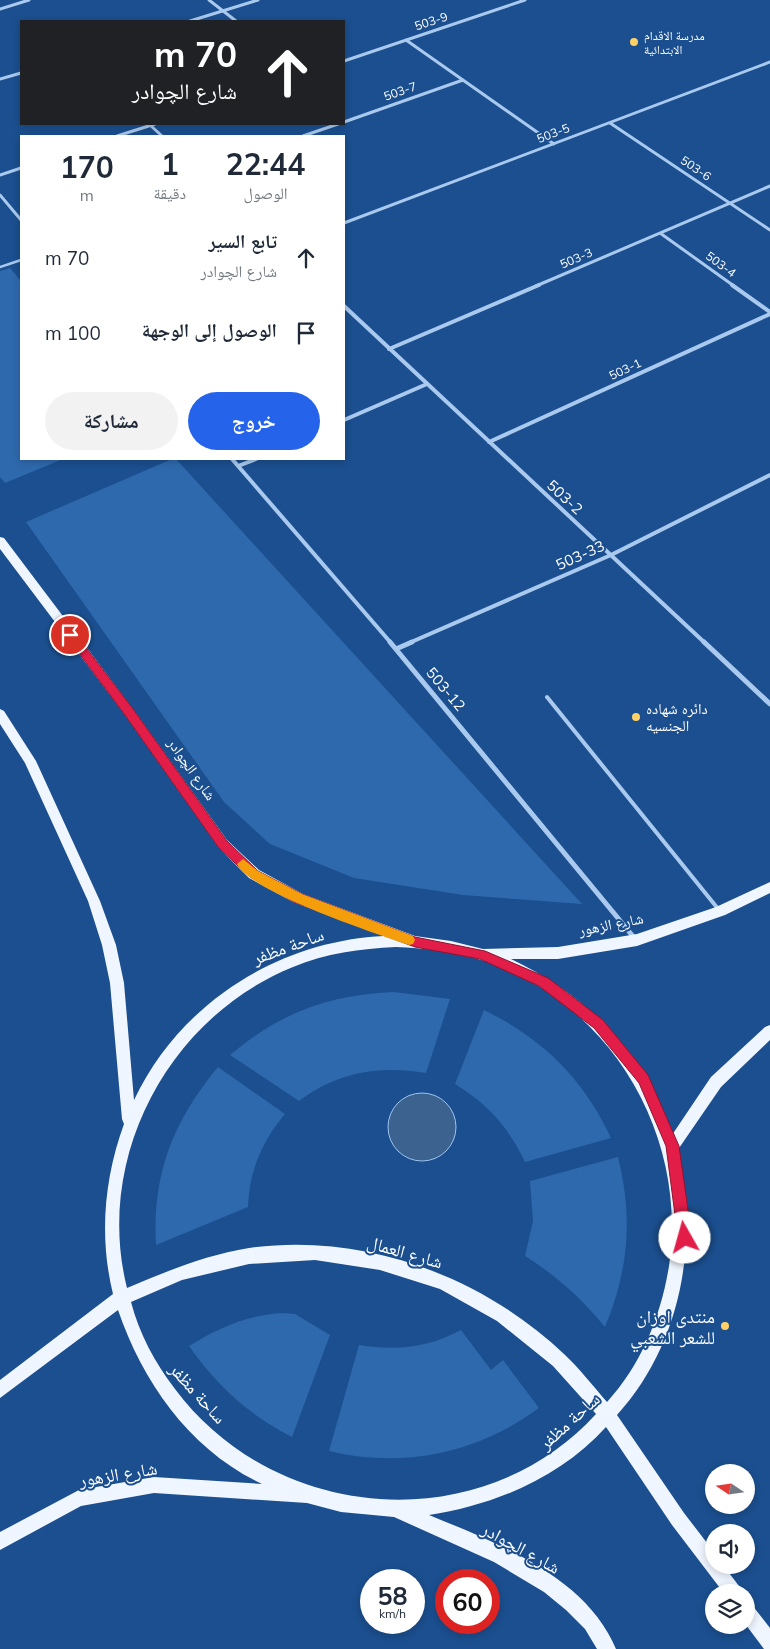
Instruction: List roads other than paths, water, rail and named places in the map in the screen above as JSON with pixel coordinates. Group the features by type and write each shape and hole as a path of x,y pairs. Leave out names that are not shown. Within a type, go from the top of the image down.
{"main road":[{"name":"شارع الچوادر","path":"0,542 129,712 223,844 254,874 298,898 415,942"},
{"path":"0,714 30,761 94,901 109,944 117,983 129,1120"},
{"name":"شارع الزهور","path":"481,954 558,953 636,940 720,912 770,887"},
{"name":"ساحة مظفر","path":"415,942 481,954 544,982 599,1024 643,1079 673,1146 685,1238 664,1332 609,1417 548,1467 474,1498 394,1509 312,1496 224,1452 157,1383 119,1299 108,1237 112,1177 129,1120 177,1041 245,983 327,950 415,942"},
{"path":"673,1146 716,1082 770,1031"},
{"name":"شارع العمال","path":"119,1299 182,1272 248,1256 315,1252 380,1262 443,1282 503,1315 560,1360 609,1417"},
{"path":"0,1390 119,1299"},
{"path":"609,1417 678,1519 727,1584"},
{"name":"شارع الزهور","path":"0,1541 79,1498 154,1485 312,1496"},
{"name":"شارع الچوادر","path":"394,1509 488,1550 551,1586 590,1622 607,1649"},
{"path":"755,1623 770,1643"}],"street":[{"path":"0,9 29,0"},
{"path":"209,0 235,20"},
{"path":"193,20 258,0"},
{"name":"503-9","path":"345,61 525,0"},
{"path":"406,40 554,144"},
{"name":"503-5","path":"345,224 770,62"},
{"path":"0,80 20,73"},
{"name":"503-7","path":"345,122 463,80"},
{"name":"503-6","path":"610,123 770,230"},
{"path":"120,135 150,125 161,135"},
{"path":"306,135 335,125"},
{"path":"0,176 20,168"},
{"name":"503-3","path":"390,349 770,186"},
{"path":"0,196 20,219"},
{"name":"503-4","path":"660,233 770,313"},
{"name":"503-2","path":"345,307 770,704"},
{"name":"503-1","path":"489,442 770,313"},
{"path":"345,420 426,384"},
{"name":"503-12","path":"233,460 396,649 636,940"},
{"path":"238,466 253,460"},
{"name":"503-33","path":"396,649 611,555 770,475"}],"lane":[{"path":"0,267 20,260"},
{"path":"547,697 720,912"}],"place":[{"name":"مدرسة الاقدام الابتدائية","path":"634,42"},
{"name":"دائره شهاده الجنسيه","path":"636,717"},
{"name":"منتدى اوزان للشعر الشعبي","path":"725,1326"}]}
